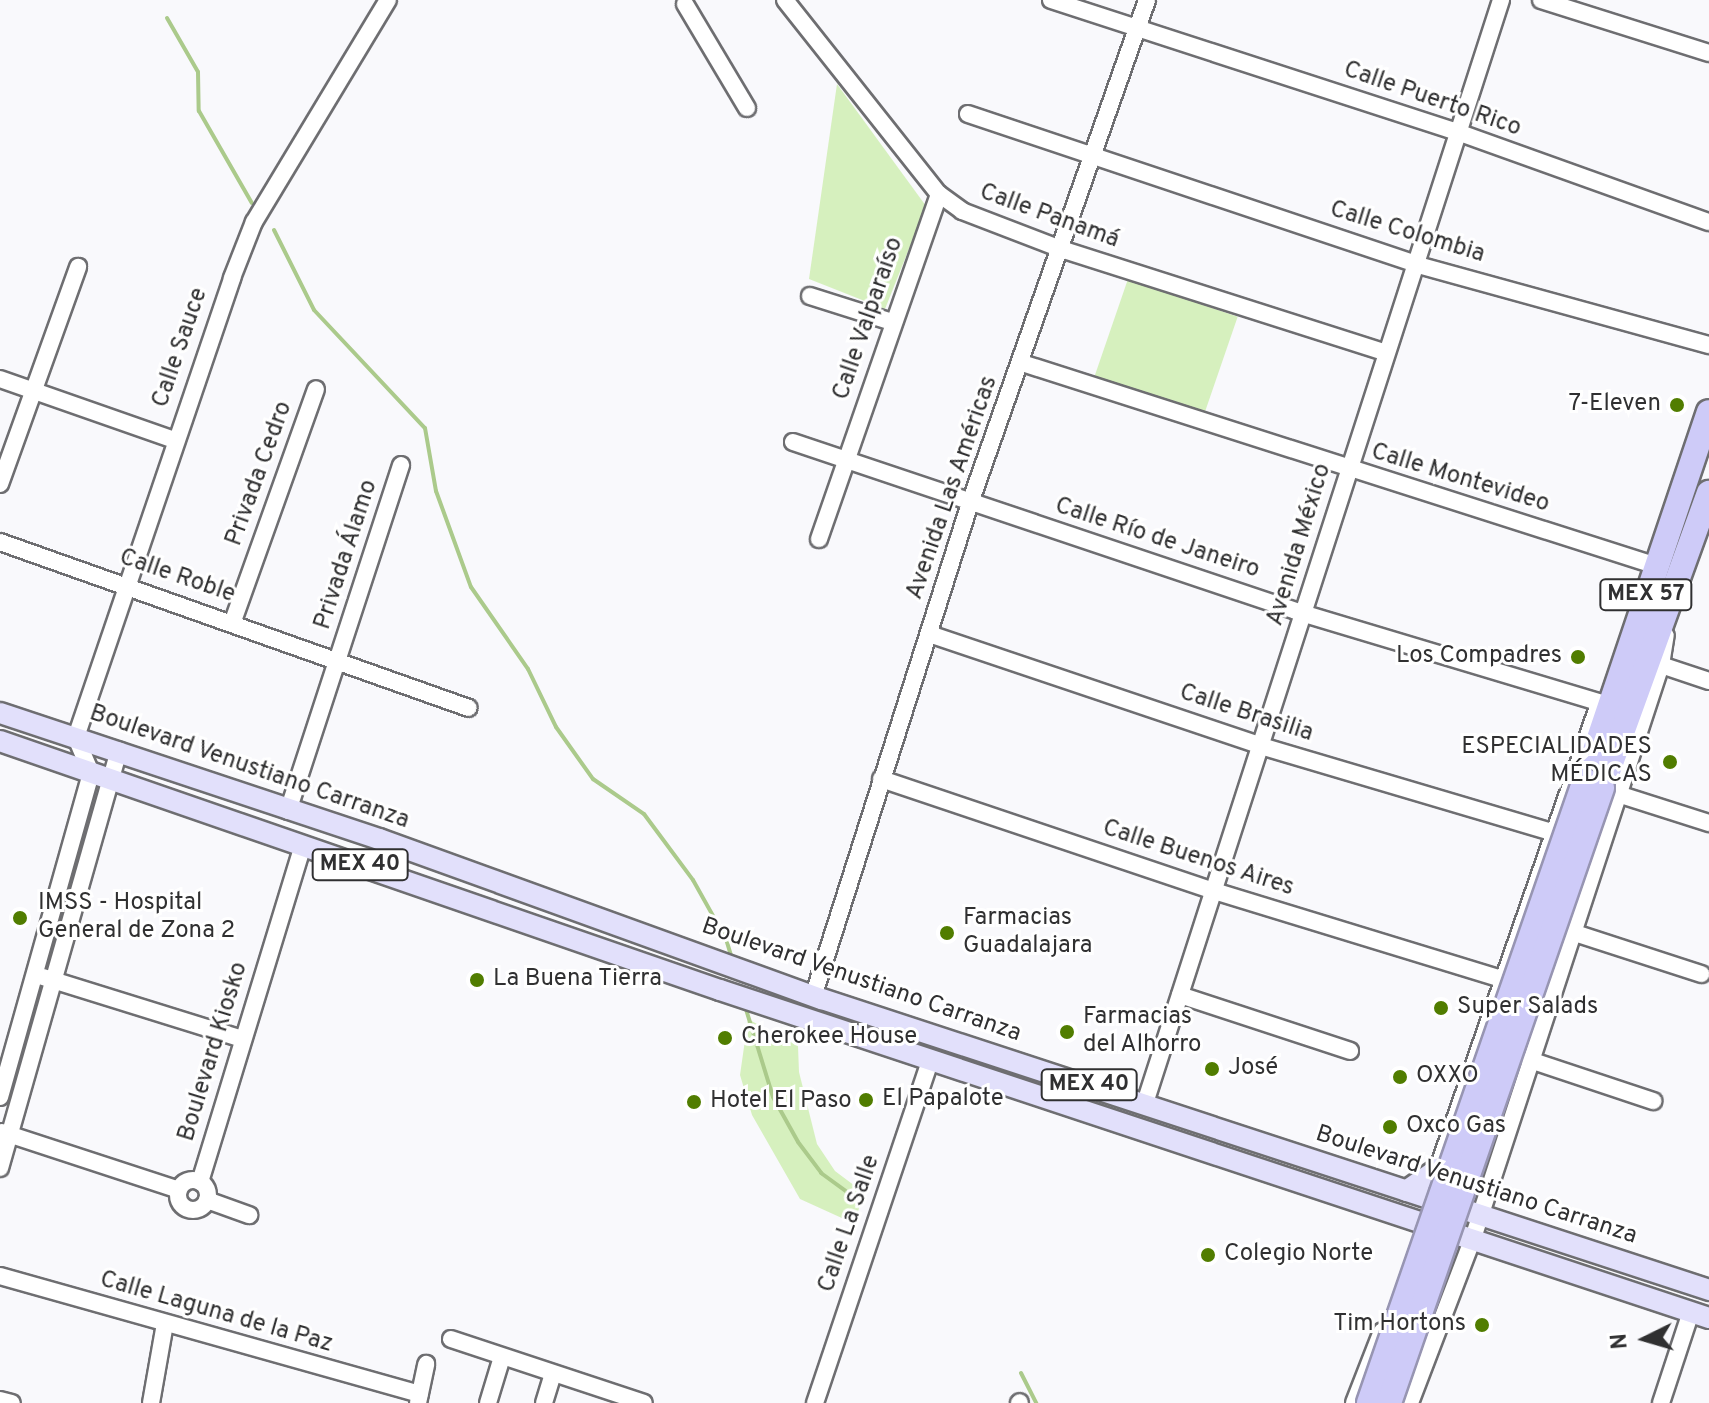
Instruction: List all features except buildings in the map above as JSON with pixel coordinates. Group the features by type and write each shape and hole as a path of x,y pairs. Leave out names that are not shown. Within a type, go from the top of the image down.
{"highway":[{"name":"MEX 57","path":"1389,1403 1602,787 1626,654 1709,412"},
{"name":"MEX 57","path":"1369,1403 1673,599 1701,546 1709,493"}],"main road":[{"name":"Boulevard Venustiano Carranza","path":"0,713 119,751 716,961 1709,1290"},
{"name":"Boulevard Venustiano Carranza","path":"0,741 720,990 1700,1315"},
{"path":"1406,1191 1438,1169"}],"street":[{"name":"Calle Sauce","path":"76,737 174,440 254,222 388,0"},
{"name":"Calle Panamá","path":"785,0 939,194 962,211 1061,249 1384,352"},
{"name":"Calle Puerto Rico","path":"1051,0 1460,133 1709,222"},
{"name":"Avenida Las Américas","path":"814,994 970,503 1022,363 1147,0"},
{"name":"Avenida México","path":"1145,1103 1305,614 1384,352 1418,265 1501,0"},
{"path":"1541,0 1709,53"},
{"path":"682,6 747,108"},
{"name":"Calle Colombia","path":"968,114 1418,265 1709,345"},
{"name":"Calle Valparaíso","path":"819,539 939,194"},
{"path":"0,484 78,267"},
{"path":"810,296 892,322"},
{"name":"Calle Montevideo","path":"1022,363 1348,470 1657,566"},
{"path":"0,379 174,440"},
{"name":"Privada Cedro","path":"233,621 316,389"},
{"name":"Calle Río de Janeiro","path":"793,442 1305,614 1599,702"},
{"name":"Privada Álamo","path":"288,811 401,465"},
{"name":"Calle Roble","path":"0,542 233,621 468,708"},
{"path":"1410,1403 1473,1238 1572,932 1602,787 1661,665 1673,599"},
{"name":"Calle Brasilia","path":"929,634 1261,746 1551,832"},
{"path":"1354,1403 1411,1255 1446,1138 1551,832 1599,702 1626,654"},
{"path":"1661,665 1709,681"},
{"path":"0,1168 5,1133 87,859 101,776 76,737"},
{"path":"0,1097 68,853 101,776 119,751"},
{"name":"Calle Buenos Aires","path":"881,779 1214,891 1501,979"},
{"path":"1602,787 1709,823"},
{"name":"Boulevard Kiosko","path":"200,1182 303,846"},
{"path":"68,853 87,859"},
{"path":"1572,932 1701,974"},
{"path":"34,974 242,1039"},
{"path":"1180,995 1350,1051"},
{"name":"Calle La Salle","path":"815,1403 931,1059"},
{"path":"1530,1060 1653,1101"},
{"path":"5,1133 179,1190"},
{"path":"1446,1138 1444,1173 1453,1189 1471,1192 1490,1182"},
{"path":"179,1190 187,1181 200,1182 207,1200 249,1215"},
{"path":"179,1190 186,1208 201,1208 207,1200"},
{"path":"1411,1255 1429,1245 1447,1248 1460,1274"},
{"name":"Calle Laguna de la Paz","path":"0,1276 419,1399"},
{"path":"1661,1403 1700,1315"},
{"path":"151,1403 165,1324"},
{"path":"451,1339 644,1403"},
{"path":"488,1403 502,1357"},
{"path":"419,1399 426,1364"},
{"path":"544,1403 553,1374"},
{"path":"0,1400 12,1403"}],"green space":[{"path":"837,84 926,206 885,309 809,279"},
{"path":"1128,279 1238,317 1204,414 1094,376"},
{"path":"748,1019 798,1046 799,1072 817,1144 835,1171 863,1192 855,1224 800,1199 752,1115 740,1075"}],"waterway":[{"path":"167,18 198,72 199,111 252,203"},
{"path":"274,230 314,310 425,428 436,491 471,587 528,669 556,727 593,779 644,814 693,880 726,939 732,959"},
{"path":"745,1006 773,1097 798,1142 821,1173 854,1197"},
{"path":"1021,1373 1036,1403"}],"place":[{"name":"7-Eleven","path":"1677,405"},
{"name":"Los Compadres","path":"1578,657"},
{"name":"ESPECIALIDADES MÉDICAS","path":"1670,762"},
{"name":"IMSS - Hospital General de Zona 2","path":"20,918"},
{"name":"Farmacias Guadalajara","path":"947,933"},
{"name":"La Buena Tierra","path":"477,980"},
{"name":"Super Salads","path":"1441,1008"},
{"name":"Farmacias del Alhorro","path":"1067,1032"},
{"name":"Cherokee House","path":"725,1038"},
{"name":"José","path":"1212,1069"},
{"name":"OXXO","path":"1400,1077"},
{"name":"El Papalote","path":"866,1100"},
{"name":"Hotel El Paso","path":"694,1102"},
{"name":"Oxco Gas","path":"1390,1127"},
{"name":"Colegio Norte","path":"1208,1255"},
{"name":"Tim Hortons","path":"1482,1325"}]}
